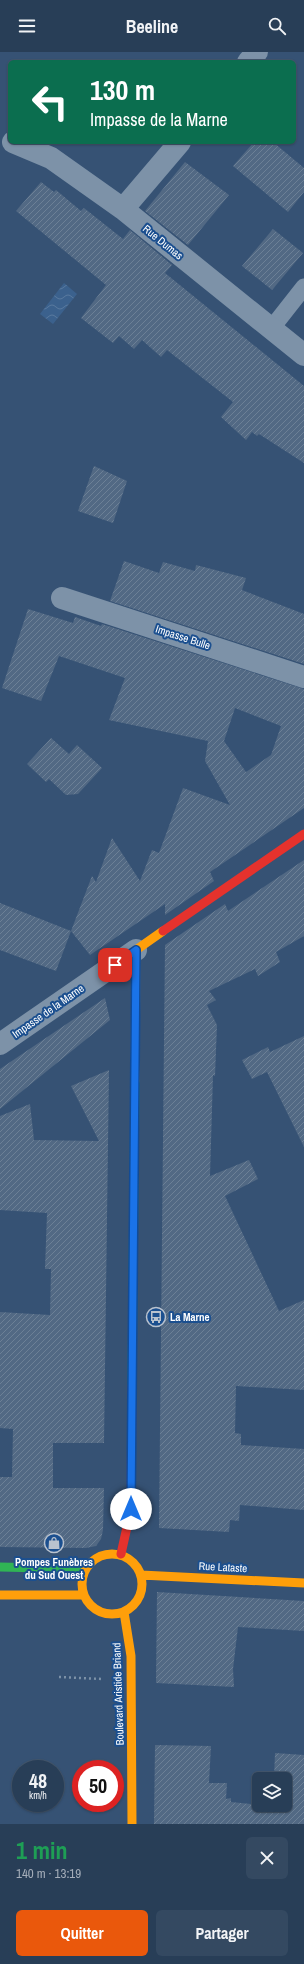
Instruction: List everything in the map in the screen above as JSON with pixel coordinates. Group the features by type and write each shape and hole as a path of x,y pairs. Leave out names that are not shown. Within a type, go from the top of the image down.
{"main road":[{"path":"121,1554 131,1509 136,950 304,834"},
{"path":"110,1553 121,1554 134,1562 141,1575 142,1592 135,1604 124,1612 115,1614 96,1610 88,1603 83,1595 82,1586 85,1570 91,1561 100,1555 110,1553"},
{"path":"0,1567 85,1570"},
{"name":"Rue Lataste","path":"141,1575 304,1583"},
{"path":"0,1595 83,1595"},
{"name":"Boulevard Aristide Briand","path":"124,1612 132,1656 132,1824"}],"street":[{"path":"250,60 257,52"},
{"name":"Rue Dumas","path":"18,144 51,158 123,209 304,356"},
{"path":"123,209 178,144"},
{"name":"Impasse Bulle","path":"62,598 304,677"},
{"name":"Impasse de la Marne","path":"0,1044 136,950"}],"lane":[{"path":"271,329 304,287"}],"path":[{"path":"59,1678 102,1679"}],"water":[{"path":"64,283 77,294 53,324 40,314"}],"building":[{"path":"252,144 275,144 304,168 304,192 288,212 233,166"},
{"path":"185,162 229,195 188,245 145,211"},
{"path":"41,182 54,192 56,190 81,211 84,208 123,239 130,230 172,265 165,273 304,386 304,463 259,434 257,436 252,432 246,440 221,417 233,402 167,350 161,357 142,340 134,349 119,336 113,343 81,318 106,285 16,211"},
{"path":"273,229 303,253 272,290 242,266"},
{"path":"94,466 127,481 113,523 78,511"},
{"path":"124,561 159,573 163,562 195,571 196,565 246,578 242,590 304,614 304,664 110,601"},
{"path":"28,609 73,623 75,617 101,626 102,624 304,689 304,808 210,872 214,881 165,915 165,904 90,955 71,931 92,876 96,882 112,838 140,881 152,850 159,853 183,788 230,805 205,761 208,741 109,720 125,678 59,656 41,701 2,688","holes":["235,708 281,726 271,755 246,772 224,741"]},
{"path":"51,738 69,754 77,745 102,768 78,794 66,795 49,779 46,782 27,764"},
{"path":"304,860 304,936 276,952 280,962 258,976 255,969 209,991 216,1000 207,1005 217,1025 215,1076 213,1075 210,1176 249,1160 258,1179 225,1196 279,1311 304,1300 304,1390 236,1386 235,1433 241,1434 241,1445 304,1449 304,1510 240,1505 239,1521 230,1520 229,1532 159,1528 165,945 225,904 228,911"},
{"path":"0,903 71,931 56,971 0,950"},
{"path":"105,998 110,1020 0,1109 0,1069"},
{"path":"304,1036 304,1147 267,1072 252,1079 242,1060 268,1047 270,1052"},
{"path":"109,1070 104,1443 53,1443 53,1488 104,1488 103,1530 101,1539 96,1546 86,1548 0,1547 0,1477 12,1477 13,1429 0,1428 0,1312 50,1315 51,1269 45,1269 47,1213 0,1210 0,1116 30,1104 34,1140 99,1141 71,1086"},
{"path":"157,1592 304,1601 304,1631 238,1627 233,1669 234,1687 156,1683"},
{"path":"155,1745 211,1746 209,1783 227,1783 226,1799 231,1798 231,1802 252,1804 252,1812 292,1812 292,1772 274,1772 275,1753 304,1755 304,1824 154,1824"}],"traffic: fast":[{"path":"132,1386 135,1081"},
{"path":"0,1567 85,1569"}],"traffic: slow":[{"path":"135,1081 136,950 163,931"},
{"path":"106,1554 118,1554 134,1562 140,1572 142,1584 140,1596 134,1606 118,1614 106,1614 90,1606 82,1590 82,1578 90,1562 106,1554"},
{"path":"141,1575 304,1583"},
{"path":"0,1595 83,1595"},
{"path":"124,1612 131,1656 132,1824"}],"traffic: jam":[{"path":"163,931 304,834"},
{"path":"121,1554 131,1509 132,1386"}],"place":[{"name":"La Marne","path":"156,1317"},
{"name":"Pompes Funèbres du Sud Ouest","path":"54,1543"}],"route":[{"path":"115,965 136,950 131,1509"}]}
